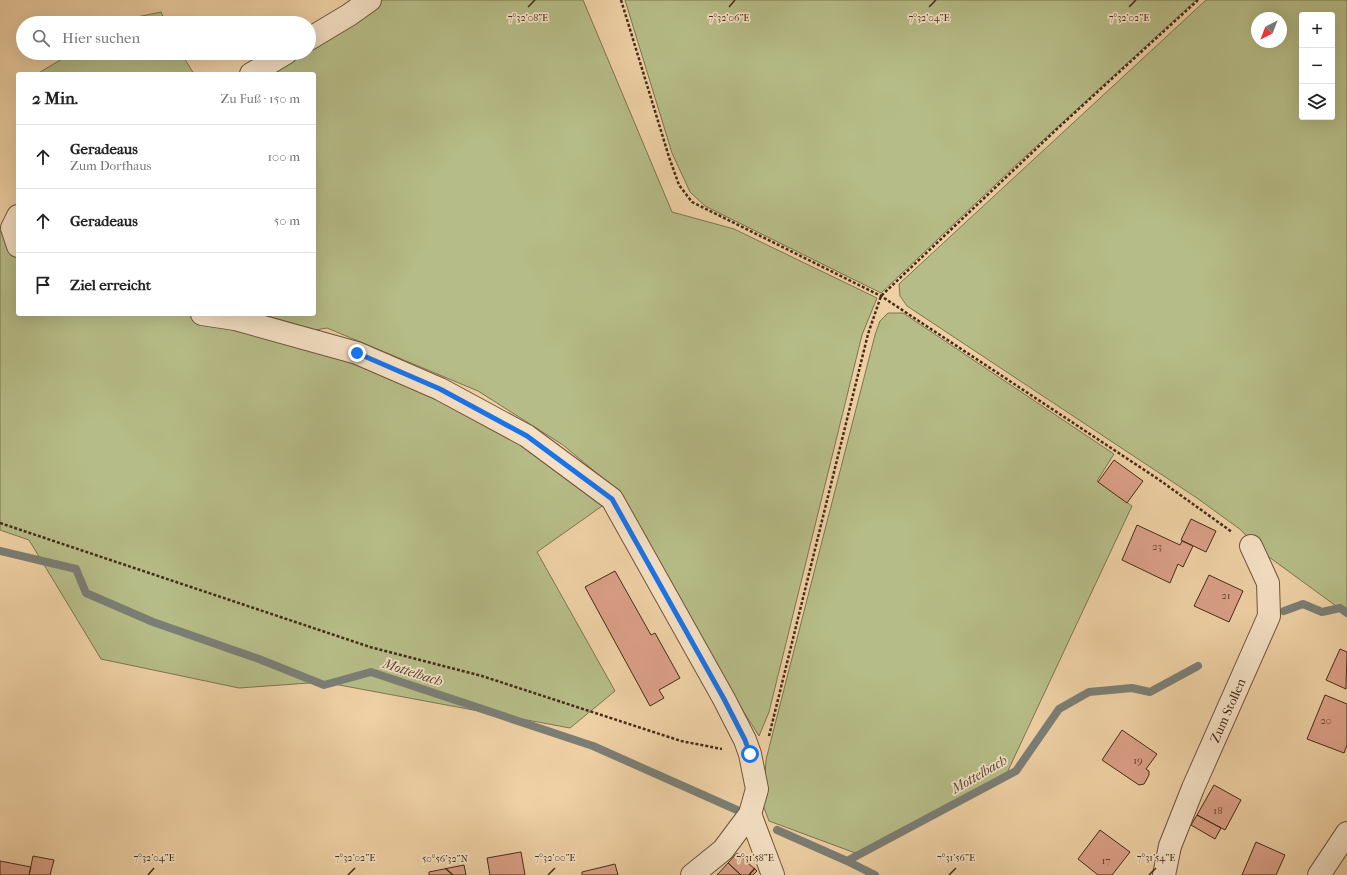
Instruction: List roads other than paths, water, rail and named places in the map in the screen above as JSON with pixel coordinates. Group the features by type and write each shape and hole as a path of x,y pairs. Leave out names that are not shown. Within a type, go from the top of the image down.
{"street":[{"path":"316,35 349,15 370,0"},
{"path":"254,72 274,60"},
{"path":"16,220 12,228 16,240"},
{"path":"215,316 235,319 357,353 440,389 527,436 612,499 724,699 745,740 750,754 757,789 750,814 722,850 692,875"},
{"name":"Zum Stollen","path":"1164,875 1170,846 1193,788 1269,616 1268,583 1252,546"},
{"path":"750,814 773,875"},
{"path":"1319,875 1347,833"}],"waterway":[{"name":"Mottelbach","path":"0,551 76,569 86,593 153,622 259,659 324,685 371,672 593,746 737,810"},
{"path":"1284,611 1303,604 1322,612 1340,608 1347,613"},
{"name":"Mottelbach","path":"777,830 847,861 1016,771 1059,709 1089,692 1132,688 1150,692 1198,666"},
{"path":"847,861 875,875"}]}
